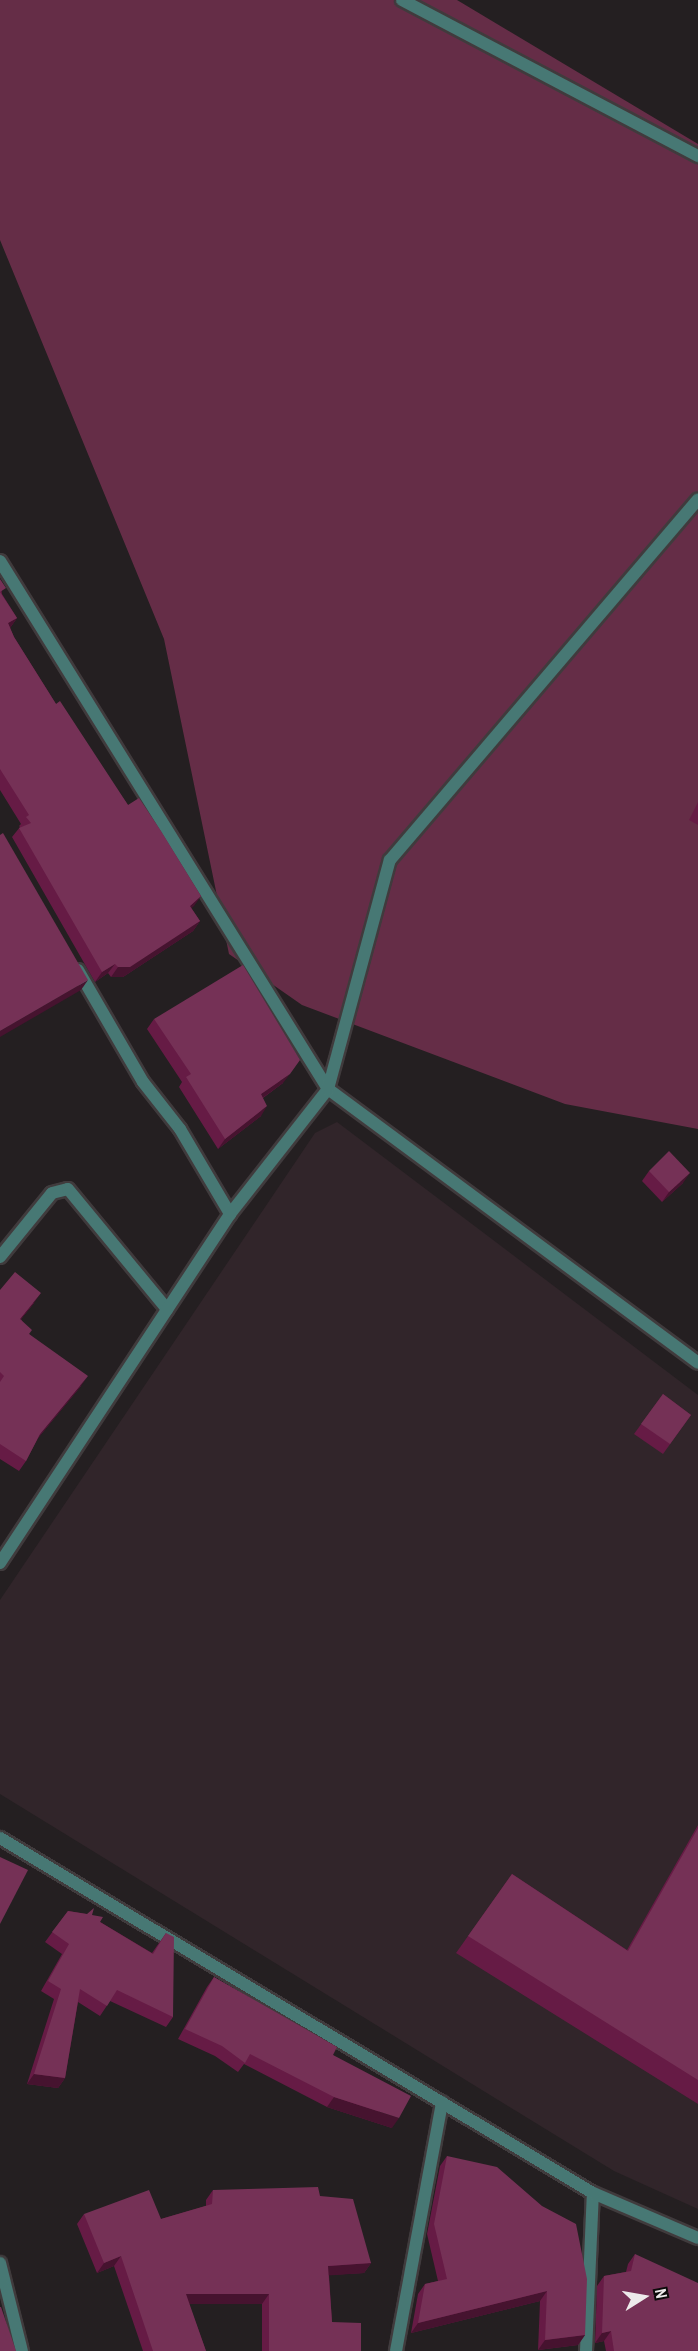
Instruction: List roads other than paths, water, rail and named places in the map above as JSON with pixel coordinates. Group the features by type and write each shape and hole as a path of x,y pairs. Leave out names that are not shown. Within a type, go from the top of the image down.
{"street":[{"path":"402,0 698,156"},
{"path":"0,1563 231,1214 328,1089 390,860 698,500"},
{"path":"0,561 328,1089 698,1363"},
{"path":"72,960 143,1082 180,1129 231,1214"},
{"path":"0,1257 52,1193 68,1189 167,1310"},
{"path":"0,1838 593,2193 698,2238"},
{"path":"396,2351 442,2102"},
{"path":"586,2351 593,2193"},
{"path":"0,2264 22,2351"}]}
